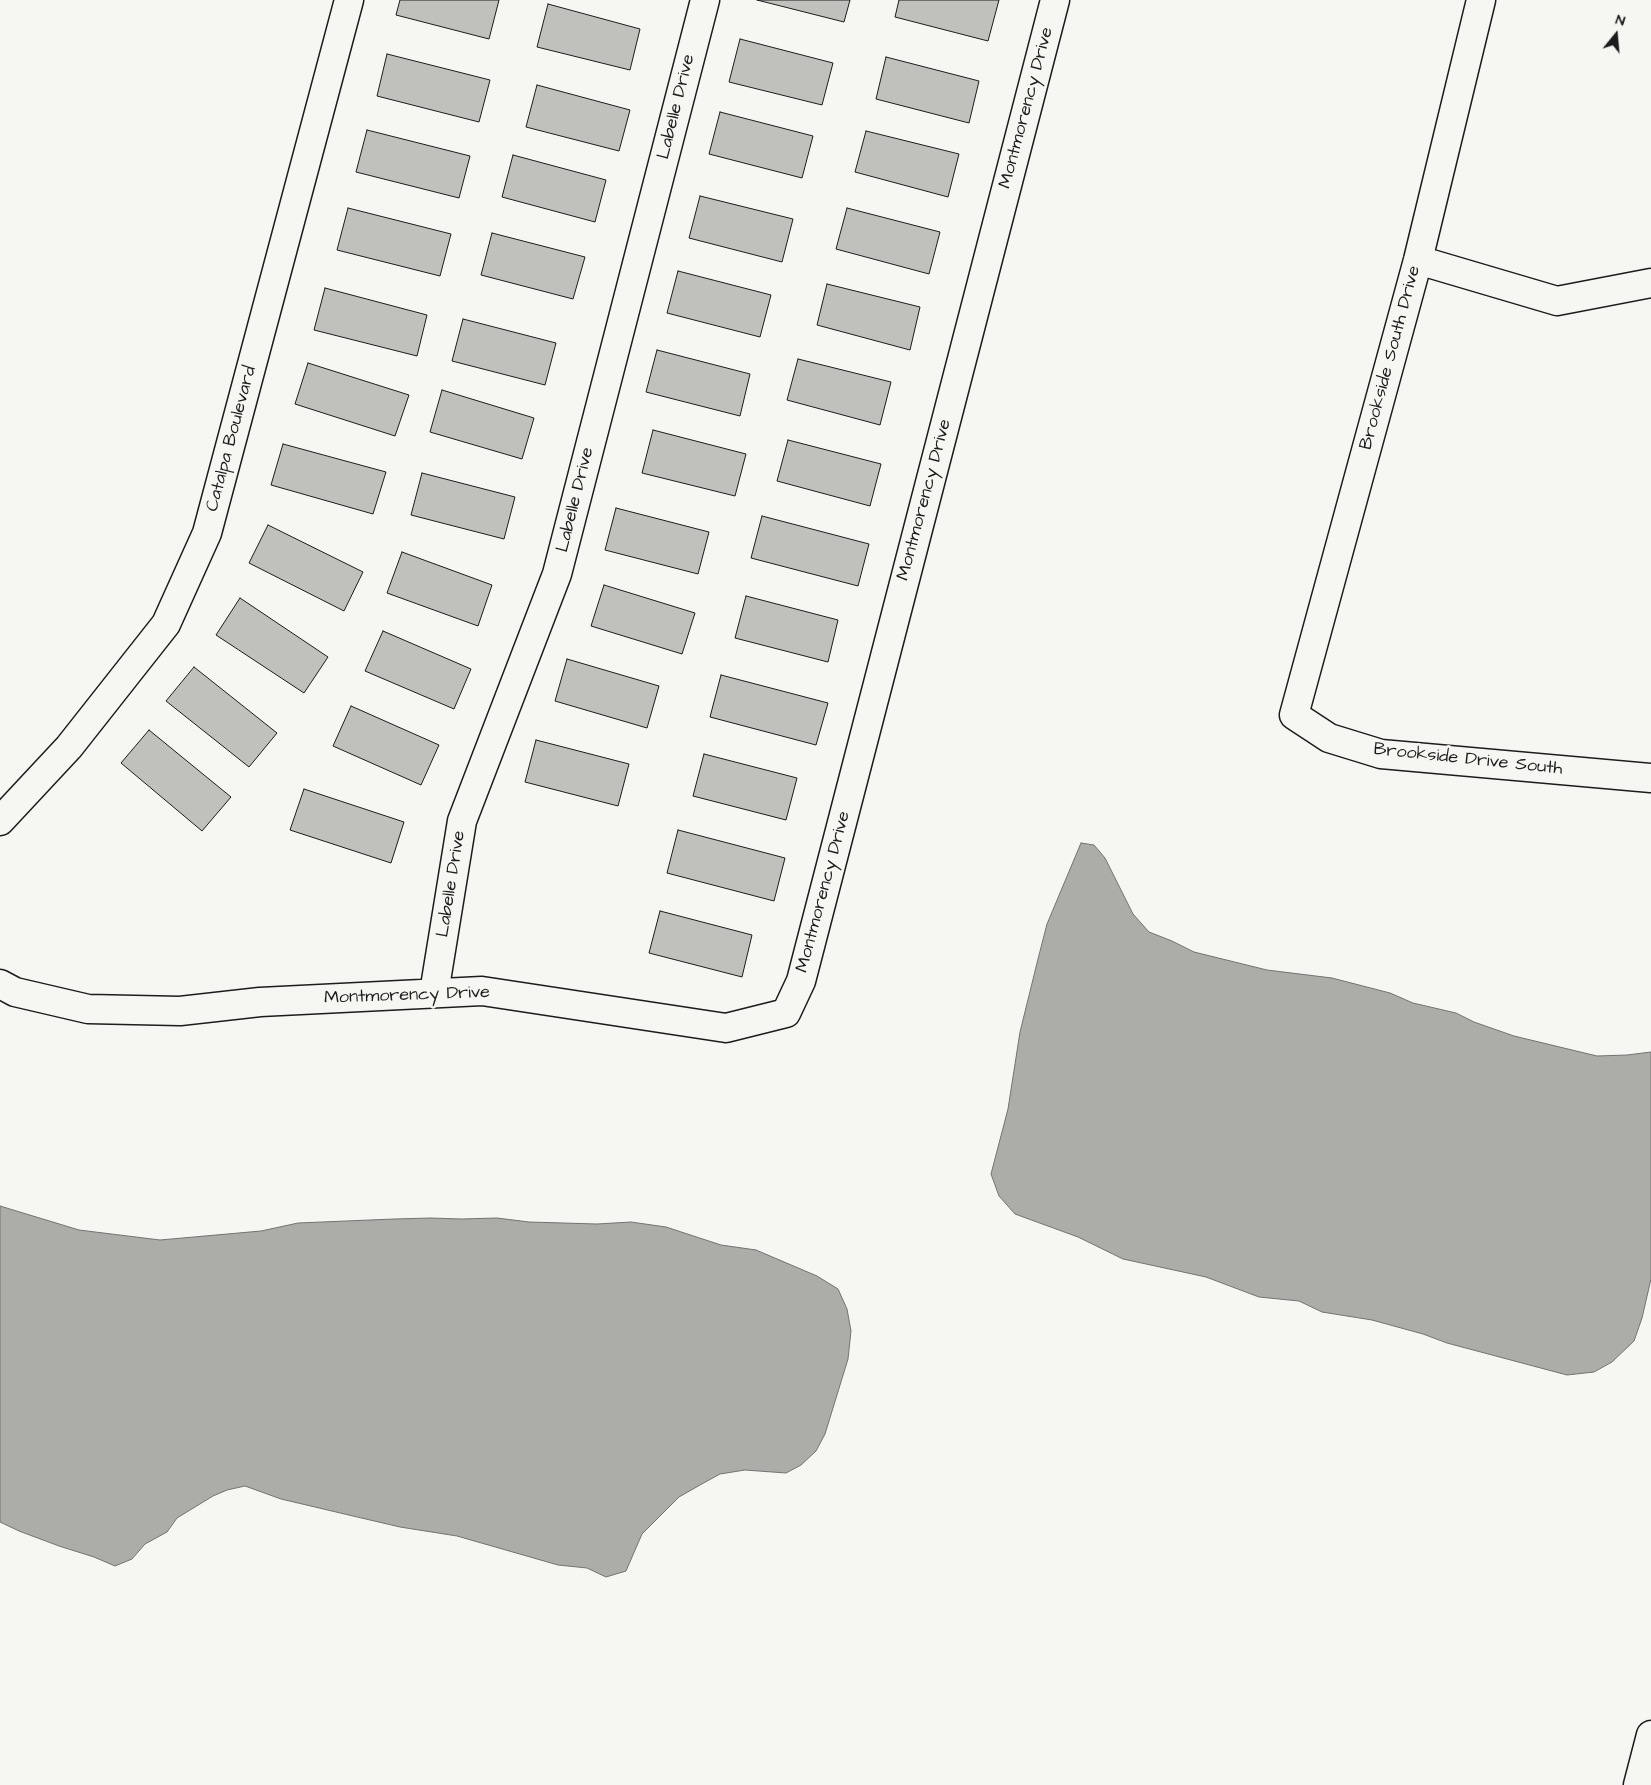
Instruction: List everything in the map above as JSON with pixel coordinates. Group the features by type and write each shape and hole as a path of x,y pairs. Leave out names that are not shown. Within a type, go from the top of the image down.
{"street":[{"name":"Catalpa Boulevard","path":"0,821 69,747 166,624 207,533 349,0"},
{"name":"Labelle Drive","path":"434,993 462,821 557,574 705,0"},
{"name":"Montmorency Drive","path":"0,984 15,992 88,1009 180,1011 260,1002 482,991 726,1028 786,1013 801,981 1055,0"},
{"name":"Brookside South Drive","path":"1294,715 1418,260 1481,0"},
{"path":"1418,260 1557,301 1651,283"},
{"name":"Brookside Drive South","path":"1294,715 1329,738 1381,754 1651,778"},
{"path":"1638,1785 1651,1735"}],"shaded area":[{"path":"1081,843 1094,845 1105,858 1133,914 1149,932 1194,952 1267,970 1332,978 1390,993 1413,1003 1456,1013 1474,1022 1514,1036 1597,1056 1651,1052 1651,1279 1642,1318 1634,1341 1612,1362 1594,1372 1567,1375 1447,1343 1423,1334 1372,1320 1322,1312 1299,1301 1259,1297 1206,1277 1123,1259 1078,1237 1015,1214 999,1196 991,1174 1008,1109 1020,1032 1047,924"},
{"path":"0,1206 79,1230 160,1240 261,1231 298,1223 431,1218 497,1218 529,1222 597,1224 631,1222 666,1227 721,1245 756,1250 817,1276 838,1289 847,1309 851,1331 848,1359 825,1434 816,1451 801,1465 786,1473 745,1470 720,1474 679,1497 642,1534 626,1571 606,1577 587,1568 558,1565 457,1536 400,1527 281,1499 245,1486 227,1490 213,1496 177,1518 167,1532 145,1544 132,1559 115,1566 19,1531 0,1522"}],"building":[{"path":"400,0 499,0 489,39 396,15"},
{"path":"757,0 850,0 844,22"},
{"path":"899,0 999,0 988,41 895,17"},
{"path":"548,4 640,29 630,70 537,47"},
{"path":"740,39 833,63 822,105 729,82"},
{"path":"387,54 490,80 479,122 377,96"},
{"path":"886,57 979,81 969,123 876,99"},
{"path":"537,85 630,110 619,151 526,127"},
{"path":"720,112 813,136 802,178 709,154"},
{"path":"367,130 470,156 459,198 356,172"},
{"path":"866,131 959,154 948,197 855,172"},
{"path":"513,155 606,180 595,222 502,197"},
{"path":"700,196 793,219 782,262 689,238"},
{"path":"348,208 451,234 440,276 337,250"},
{"path":"847,208 940,232 929,274 836,249"},
{"path":"492,233 585,257 573,299 481,275"},
{"path":"678,271 771,295 760,337 667,313"},
{"path":"827,284 920,307 910,350 817,325"},
{"path":"325,288 427,315 417,356 314,330"},
{"path":"463,319 556,343 545,385 452,361"},
{"path":"657,350 750,374 740,416 646,392"},
{"path":"798,359 891,382 880,425 787,400"},
{"path":"308,363 409,395 395,436 295,404"},
{"path":"442,390 534,418 522,459 430,432"},
{"path":"653,430 746,454 735,496 642,473"},
{"path":"788,440 881,464 870,506 777,481"},
{"path":"283,444 386,472 373,514 271,485"},
{"path":"422,473 515,497 504,539 411,515"},
{"path":"616,508 709,532 698,574 605,550"},
{"path":"762,516 869,544 858,586 751,558"},
{"path":"268,525 363,572 344,611 249,563"},
{"path":"402,552 492,585 478,626 387,593"},
{"path":"604,585 695,613 682,654 591,626"},
{"path":"746,596 838,620 828,662 735,638"},
{"path":"240,598 328,657 304,693 216,635"},
{"path":"383,631 471,669 454,709 365,671"},
{"path":"567,659 659,686 647,728 555,701"},
{"path":"194,667 277,733 249,767 166,701"},
{"path":"721,675 828,703 816,745 710,717"},
{"path":"351,706 439,745 421,785 333,746"},
{"path":"149,730 231,797 202,831 121,763"},
{"path":"536,740 629,764 618,806 525,782"},
{"path":"704,754 797,778 786,820 693,796"},
{"path":"304,789 404,822 391,863 290,830"},
{"path":"678,830 785,858 774,901 667,873"},
{"path":"660,911 752,935 742,977 649,953"}]}
